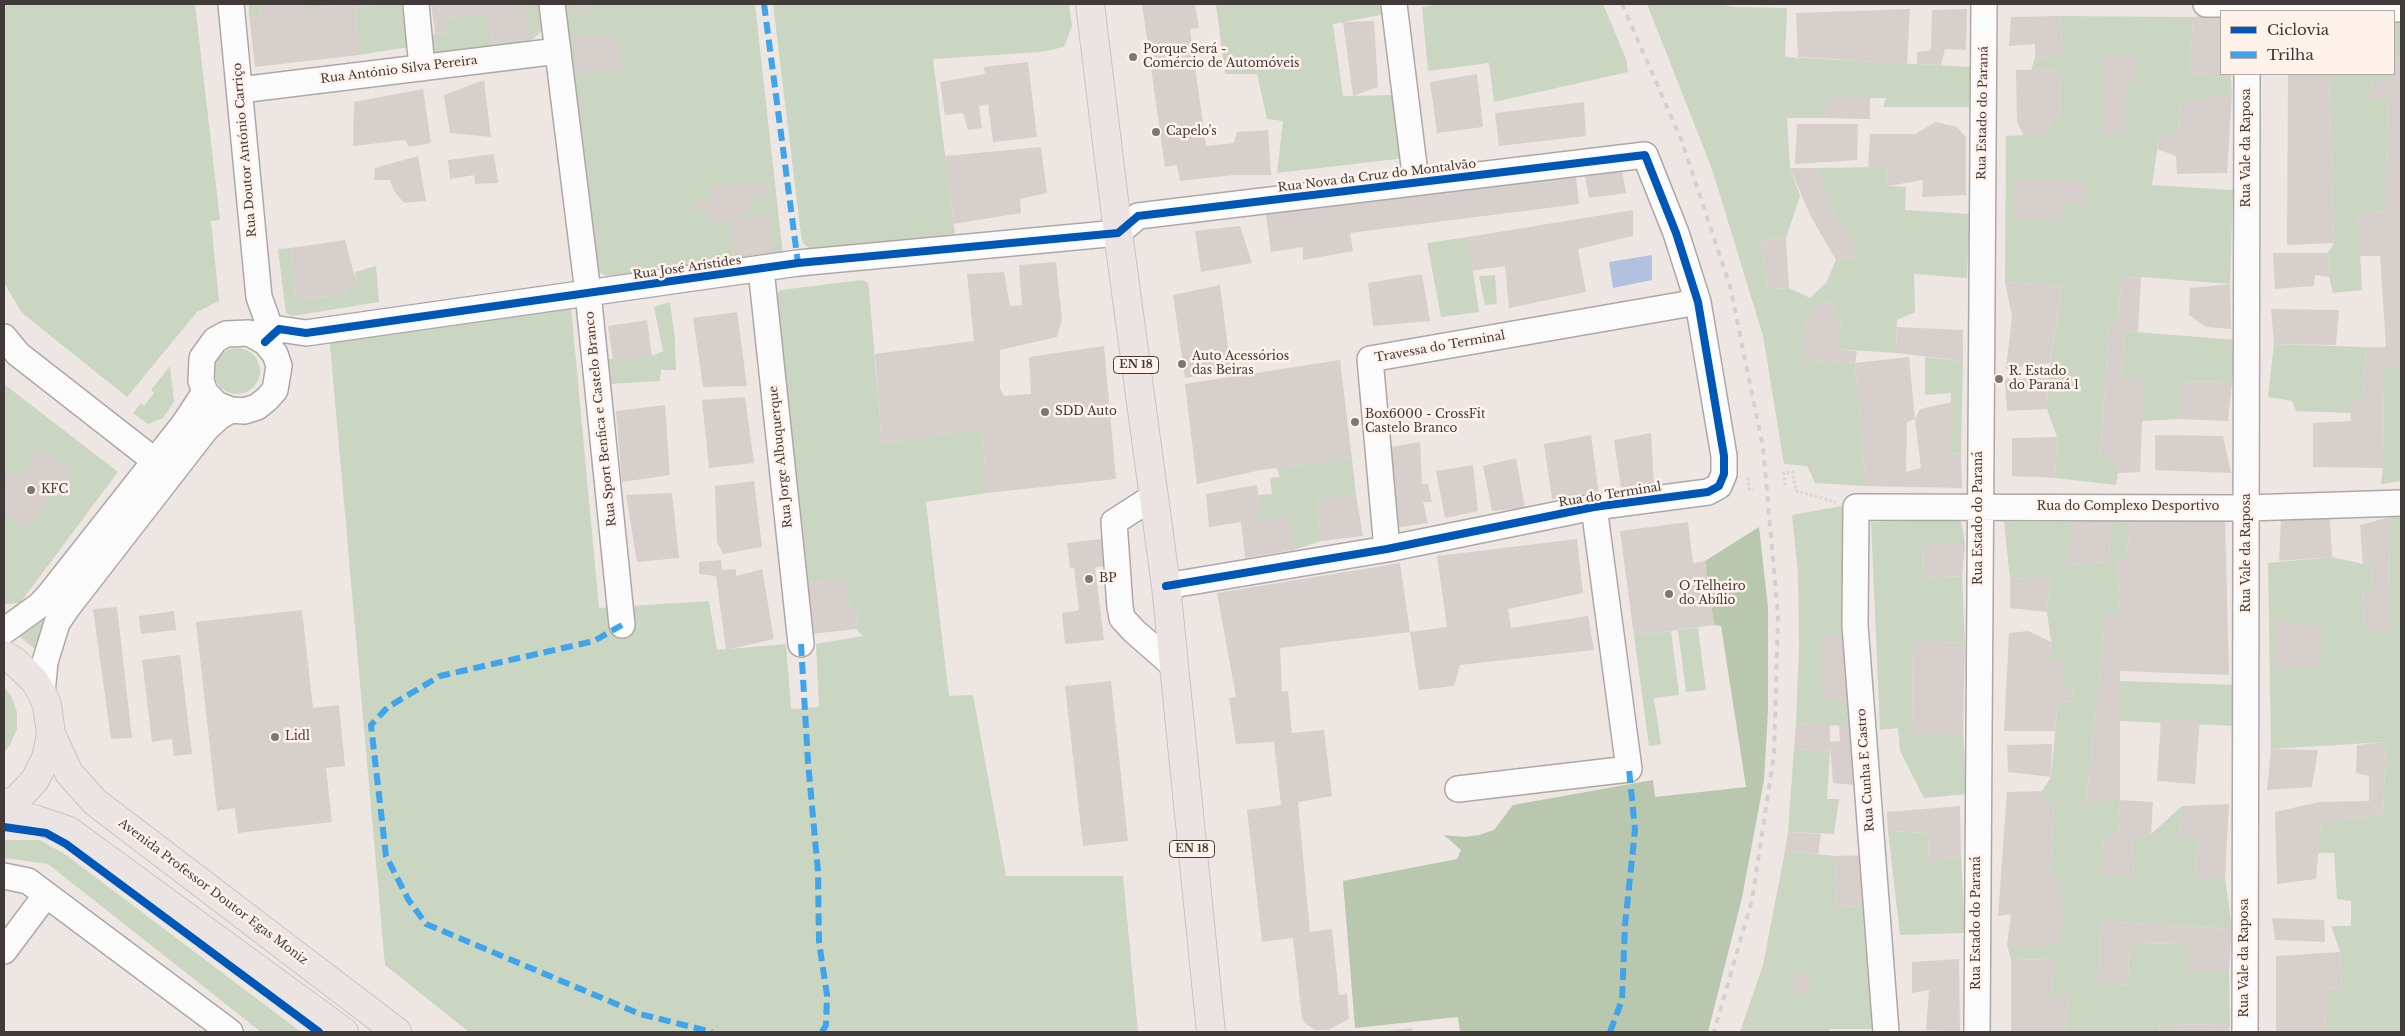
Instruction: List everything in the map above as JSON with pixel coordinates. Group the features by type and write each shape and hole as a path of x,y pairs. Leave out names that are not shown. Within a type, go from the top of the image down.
{"main road":[{"name":"EN 18","path":"1090,4 1118,233 1166,586 1211,1032"},
{"path":"4,655 14,661 34,680 42,692 47,706 51,734 46,758 35,780 18,798 4,806"},
{"name":"Avenida Professor Doutor Egas Moniz","path":"51,734 69,773 95,802 396,1032"},
{"path":"4,812 34,819 70,831 344,1032"}],"street":[{"name":"Rua Doutor António Carriço","path":"231,4 259,296 267,319 268,347"},
{"path":"416,4 422,68"},
{"name":"Rua Sport Benfica e Castelo Branco","path":"552,4 588,293 622,625"},
{"path":"1394,4 1416,182"},
{"name":"Rua Estado do Paraná","path":"1977,1032 1979,507 1984,4"},
{"path":"2206,4 2401,9"},
{"name":"Rua António Silva Pereira","path":"240,90 558,51"},
{"name":"Rua Vale da Raposa","path":"2245,1032 2248,75"},
{"name":"Rua Nova da Cruz do Montalvão","path":"1118,233 1138,216 1645,155"},
{"name":"Rua do Terminal","path":"1166,586 1387,549 1594,507 1708,492 1719,486 1724,474 1724,456 1698,302 1676,233 1645,155"},
{"name":"Rua José Aristides","path":"268,347 279,329 306,333 761,269 1118,233"},
{"name":"Rua Jorge Albuquerque","path":"761,269 801,644"},
{"name":"Rua Doutor António Carriço","path":"237,332 251,316 259,296"},
{"name":"Travessa do Terminal","path":"1387,549 1370,358 1698,302"},
{"path":"237,332 249,333 268,347 278,378 274,390 257,407 244,411 231,410 216,404 205,392 201,381 202,358 216,340 226,334 237,332"},
{"path":"4,337 18,354 155,461"},
{"path":"4,631 40,605 186,422 205,392"},
{"path":"42,692 45,662 57,623 67,608 206,429 219,417 231,410"},
{"path":"1153,497 1114,522 1120,607 1122,618 1174,666"},
{"name":"Rua do Complexo Desportivo","path":"1856,507 2247,508 2401,504"},
{"path":"1458,789 1629,769 1594,507"},
{"name":"Rua Cunha E Castro","path":"1856,507 1855,625 1886,1032"},
{"path":"4,876 28,881 230,1032"},
{"path":"4,951 46,895"}],"path":[{"path":"1785,485 1784,473 1793,472 1796,491 1856,507"}],"green space":[{"path":"4,4 195,4 220,220 211,221 219,301 197,312 127,397 22,313 4,283"},
{"path":"249,4 260,4 261,18 249,15"},
{"path":"304,4 331,4 332,5 309,10"},
{"path":"401,4 410,40 409,47 359,55 355,8"},
{"path":"524,4 540,4 541,32 532,40 431,54 429,35 446,33 445,18 488,13 492,44 528,39"},
{"path":"564,4 755,4 783,255 607,276 598,272 593,263"},
{"path":"773,4 1069,4 1072,26 1064,47 1041,52 933,59 955,234 810,249 803,243 801,235"},
{"path":"1216,4 1384,4 1385,14 1333,24 1343,96 1397,95 1405,158 1277,173 1283,121 1267,119 1257,74 1225,74"},
{"path":"1441,4 1603,4 1626,59 1628,72 1494,102 1489,63 1428,71 1422,7"},
{"path":"1647,4 1719,4 1734,7 1787,8 1785,57 1972,67 1969,107 1883,107 1886,98 1827,98 1824,118 1787,118 1790,168 1800,196 1786,238 1760,241 1768,289 1789,288 1810,298 1826,283 1836,260 1859,256 1831,206 1817,168 1887,167 1888,186 1906,187 1905,210 1970,214 1967,278 1914,274 1915,312 1897,320 1896,353 1836,349 1842,324 1832,301 1813,305 1805,324 1804,359 1855,363 1866,486 1815,483 1807,466 1784,464 1763,336 1712,169"},
{"path":"2060,16 2193,17 2190,73 2231,78 2232,95 2180,101 2178,132 2159,136 2152,185 2233,190 2230,284 2141,277 2122,278 2118,318 2109,328 2100,456 2116,460 2118,473 2116,485 2055,478 2057,437 2047,409 2048,378 2062,286 2005,282 2006,136 2049,134 2048,121 2060,119 2059,69 2031,70 2035,58 2063,54"},
{"path":"2395,16 2401,16 2401,60 2395,56"},
{"path":"2329,75 2389,75 2389,82 2372,82 2370,98 2388,100 2385,211 2358,213 2362,290 2333,293 2329,277 2328,253 2334,243"},
{"path":"1468,237 1479,312 1441,317 1427,243"},
{"path":"291,248 296,300 346,294 349,283 356,280 355,272 376,266 379,302 292,316 286,313 278,249"},
{"path":"1495,275 1497,304 1485,305 1479,276"},
{"path":"862,280 868,283 869,289 882,444 982,428 987,493 926,502 949,696 973,695 1006,876 1123,876 1138,1032 469,1032 385,965 329,334 571,307 599,608 709,601 717,650 786,644 791,709 819,707 816,644 863,636 856,629 858,608 850,608 845,578 806,583 774,296 781,290"},
{"path":"670,302 675,340 676,370 661,370 660,381 609,384 607,359 652,356 663,351 654,307"},
{"path":"2124,331 2237,340 2232,382 2179,381 2179,419 2142,421 2122,377"},
{"path":"2274,344 2366,347 2363,399 2350,402 2350,413 2296,411 2292,401 2268,397"},
{"path":"232,348 242,348 256,358 260,371 256,384 250,390 242,394 232,394 218,384 214,376 214,366 224,352"},
{"path":"1925,357 1963,361 1961,454 1950,453 1951,393 1925,395"},
{"path":"170,366 174,402 163,418 148,424 133,413 141,403 144,406 154,393 151,390"},
{"path":"2401,367 2401,481 2381,484 2383,468 2384,368"},
{"path":"4,384 118,472 20,603 4,604"},
{"path":"1352,459 1356,495 1317,500 1321,541 1293,550 1251,520 1260,510 1258,495 1272,494 1270,478 1280,477 1277,468"},
{"path":"1841,506 1851,519 1849,635 1821,635 1821,698 1857,703 1858,727 1796,723 1799,647 1798,573 1792,515"},
{"path":"2390,517 2401,517 2401,1032 2325,1032 2327,989 2342,988 2340,952 2331,926 2351,926 2351,901 2337,899 2334,853 2318,853 2321,822 2383,815 2386,742 2271,749 2268,563 2332,557 2372,566 2371,589 2362,589 2364,628 2389,630"},
{"path":"2111,519 2130,519 2127,557 2117,558 2120,613 2106,615 2086,802 2120,800 2118,836 2104,837 2101,876 2134,876 2132,840 2151,834 2182,806 2180,837 2199,837 2194,877 2225,877 2232,929 2102,921 2097,982 2128,985 2129,943 2190,944 2229,971 2230,1024 2159,1025 2160,1032 2065,1032 2068,997 2051,995 2055,959 2011,960 2007,945 2059,945 2060,875 2050,877 2054,805 2042,804 2042,791 2051,777 2058,701 2072,702 2073,686 2062,687 2063,659 2050,660 2051,642 2047,612 2050,577 2010,579 2004,522 2072,522 2068,565 2109,562"},
{"path":"1961,520 1965,544 1922,544 1923,578 1962,576 1965,643 1913,641 1912,733 1963,733 1967,794 1924,798 1900,751 1898,728 1880,730 1871,522"},
{"path":"1759,527 1768,607 1768,711 1764,780 1742,898 1708,1032 1460,1032 1458,1017 1355,1028 1343,881 1457,859 1461,850 1444,835 1465,837 1494,830 1513,805 1653,780 1655,797 1746,787 1721,626 1714,625 1705,561"},
{"path":"50,609 39,652 16,634"},
{"path":"1698,628 1706,690 1686,692 1678,630"},
{"path":"1671,631 1679,695 1654,698 1661,744 1649,746 1634,636"},
{"path":"2119,681 2239,685 2237,726 2120,721"},
{"path":"4,687 11,696 17,712 17,729 10,745 4,752"},
{"path":"1794,749 1830,751 1827,799 1839,799 1834,834 1788,832"},
{"path":"1888,831 1929,833 1928,861 1961,857 1965,933 1900,935"},
{"path":"4,840 40,840 66,855 301,1032 261,1032 48,864 4,858"},
{"path":"1785,851 1835,856 1837,907 1869,906 1881,1029 1830,1029 1829,1032 1740,1032 1763,965"}],"water":[{"path":"1652,255 1652,280 1613,288 1609,262"}],"building":[{"path":"260,4 304,4 309,10 331,4 377,5 355,8 359,55 255,67 249,15 261,18"},
{"path":"431,4 524,4 529,39 492,44 488,13 445,18 446,33 435,34"},
{"path":"572,4 599,4 591,7 593,13 572,13"},
{"path":"1142,4 1195,4 1199,28 1190,29 1206,146 1234,143 1237,132 1268,130 1271,175 1234,175 1180,181 1177,165 1165,167"},
{"path":"1910,9 1907,64 1798,57 1796,13"},
{"path":"1967,9 1966,50 1945,49 1941,65 1917,64 1917,52 1931,50 1932,10"},
{"path":"2220,13 2220,75 2231,75 2231,78 2190,73 2193,17"},
{"path":"2060,16 2063,54 2035,58 2035,44 2009,46 2011,17"},
{"path":"1374,21 1378,87 1353,96 1343,22"},
{"path":"617,33 622,70 578,75 572,38"},
{"path":"2136,55 2135,83 2125,84 2126,133 2102,135 2103,57"},
{"path":"2395,56 2401,60 2401,367 2384,368 2383,468 2313,467 2313,423 2351,421 2349,402 2363,399 2366,347 2386,347 2380,256 2359,256 2358,213 2385,211 2388,100 2370,98 2372,82 2389,82 2389,75 2395,75"},
{"path":"1028,62 1037,137 993,142 988,104 979,106 982,128 968,130 963,113 945,115 940,82 985,74 984,67"},
{"path":"2059,69 2060,119 2048,121 2049,134 2024,136 2017,122 2016,70"},
{"path":"1477,74 1483,127 1437,133 1430,82"},
{"path":"2288,75 2329,75 2334,243 2287,245"},
{"path":"484,80 491,137 450,133 444,95"},
{"path":"423,89 431,143 409,147 405,140 353,146 354,102"},
{"path":"2232,95 2227,173 2177,174 2176,156 2157,149 2159,135 2178,132 2180,101"},
{"path":"1827,98 1870,98 1870,119 1824,118"},
{"path":"1584,102 1586,136 1499,146 1495,113"},
{"path":"1936,122 1957,127 1966,137 1966,195 1922,197 1923,180 1888,186 1887,167 1868,167 1870,134 1915,134"},
{"path":"1797,124 1858,124 1857,160 1795,164"},
{"path":"1041,147 1047,193 1020,199 1021,213 954,224 945,156"},
{"path":"494,154 498,183 475,184 474,175 450,179 448,160"},
{"path":"418,156 426,201 404,203 394,191 390,180 374,180 375,168"},
{"path":"1621,164 1626,193 1589,198 1584,170"},
{"path":"1790,168 1817,168 1831,206 1859,256 1836,260 1811,217"},
{"path":"1575,169 1579,204 1350,233 1353,251 1303,260 1303,247 1271,252 1266,214"},
{"path":"2014,178 2084,182 2086,205 2063,203 2061,221 2013,220"},
{"path":"770,183 771,195 749,199 750,211 739,213 739,219 772,216 773,252 734,257 730,220 707,223 706,210 696,211 694,202 709,201 709,187"},
{"path":"1633,210 1633,236 1578,249 1586,292 1509,308 1505,266 1471,271 1468,237"},
{"path":"1240,226 1252,263 1201,272 1195,231"},
{"path":"1786,238 1789,288 1768,289 1760,241"},
{"path":"345,240 356,281 349,283 346,294 296,300 291,248"},
{"path":"2273,253 2328,253 2329,277 2315,275 2314,286 2275,289"},
{"path":"1056,262 1062,319 1057,337 1000,350 1000,388 1004,396 1031,394 1029,357 1104,346 1116,479 987,493 982,428 882,444 875,354 974,341 967,274 1004,272 1010,306 1022,305 1019,265"},
{"path":"1422,274 1430,321 1373,326 1368,283"},
{"path":"2141,277 2138,332 2124,331 2122,377 2144,379 2140,472 2118,473 2116,460 2100,457 2109,328 2118,318 2122,278"},
{"path":"2005,282 2062,286 2050,363 2006,369 2012,316"},
{"path":"2230,284 2231,329 2206,327 2189,315 2190,288"},
{"path":"1220,285 1231,370 1185,378 1173,295"},
{"path":"1832,301 1842,324 1836,349 1857,351 1855,363 1803,359 1805,325 1813,305"},
{"path":"2271,309 2339,310 2336,345 2274,344"},
{"path":"737,312 747,386 703,387 693,318"},
{"path":"647,320 652,356 613,360 608,326"},
{"path":"1897,327 1963,330 1963,361 1896,353"},
{"path":"1909,357 1915,419 1920,409 1952,402 1950,453 1961,454 1962,488 1866,486 1855,363","holes":["1915,419 1921,468 1906,472 1907,422"]},
{"path":"1340,360 1352,459 1261,470 1197,484 1185,384"},
{"path":"2048,378 2047,409 2007,411 2005,379"},
{"path":"2179,381 2232,382 2228,421 2179,419"},
{"path":"745,397 754,463 709,468 702,400"},
{"path":"665,405 670,475 622,482 616,411"},
{"path":"1651,433 1654,484 1621,488 1614,440"},
{"path":"1591,435 1599,495 1552,499 1544,444"},
{"path":"2155,435 2223,436 2231,473 2155,470"},
{"path":"2057,437 2055,478 2012,476 2012,438"},
{"path":"1420,442 1422,484 1428,484 1432,502 1423,502 1428,523 1395,528 1385,448"},
{"name":"KFC","path":"33,448 39,453 43,448 72,473 25,530 4,512 4,499 6,496 4,495 4,486 7,482 4,478 10,470 18,477 33,460 27,455"},
{"path":"1516,458 1525,508 1492,511 1483,466"},
{"path":"1473,465 1478,511 1445,518 1436,471"},
{"path":"754,481 762,547 723,554 717,542 715,486"},
{"path":"1257,485 1260,510 1253,520 1287,516 1293,550 1245,558 1241,522 1209,527 1206,494"},
{"path":"672,493 679,558 637,562 626,495"},
{"path":"1356,495 1363,536 1321,541 1317,500"},
{"path":"2390,517 2389,631 2364,629 2362,588 2371,589 2372,566 2363,566 2360,525"},
{"path":"2330,518 2332,557 2279,561 2281,520"},
{"path":"2111,519 2109,562 2067,565 2072,522"},
{"path":"2130,519 2225,520 2229,675 2120,671 2120,800 2086,803 2106,614 2120,613 2117,558 2127,557"},
{"name":"O Telheiro do Abílio","path":"1688,522 1693,563 1705,561 1714,625 1634,636 1620,531"},
{"path":"1118,537 1121,564 1095,567 1104,640 1065,644 1062,613 1079,610 1074,568 1070,568 1067,543"},
{"path":"1577,539 1583,593 1508,609 1511,628 1588,616 1594,650 1460,665 1454,686 1419,690 1410,632 1447,627 1437,556"},
{"path":"1922,543 1965,544 1962,576 1923,578"},
{"path":"721,560 722,570 736,569 736,576 762,569 774,639 726,650 716,576 699,574 699,562"},
{"path":"1400,563 1410,632 1280,648 1282,692 1288,691 1292,733 1324,730 1332,796 1298,802 1310,932 1332,929 1339,995 1347,994 1349,1019 1328,1030 1315,1030 1305,1023 1302,1018 1293,938 1262,942 1247,810 1281,805 1274,742 1236,744 1229,698 1236,697 1217,593"},
{"path":"2050,577 2047,612 2010,608 2010,579"},
{"path":"845,578 850,608 858,608 856,629 812,634 806,583"},
{"path":"117,607 132,738 111,739 93,609"},
{"name":"Lidl","path":"302,610 313,708 339,705 345,766 326,768 332,822 238,833 235,808 217,811 196,622"},
{"path":"174,611 176,630 141,634 139,616"},
{"path":"2276,619 2321,627 2321,667 2274,670"},
{"path":"2028,631 2051,642 2050,660 2063,659 2062,687 2073,685 2072,702 2058,701 2055,731 2004,731 2009,633"},
{"path":"1821,635 1849,635 1857,703 1821,699"},
{"path":"1913,641 1965,643 1963,733 1912,734"},
{"path":"180,655 192,754 174,756 172,739 152,742 142,660"},
{"path":"1111,681 1128,841 1083,846 1065,686"},
{"path":"2200,718 2195,784 2157,781 2161,720"},
{"path":"1796,723 1830,725 1830,742 1840,741 1839,725 1858,727 1863,786 1833,783 1830,744 1830,751 1794,749"},
{"path":"2386,742 2383,815 2321,822 2316,879 2277,884 2275,812 2319,802 2369,801 2369,776 2356,773 2357,745"},
{"path":"2052,744 2051,777 2008,772 2007,745"},
{"path":"2271,749 2318,750 2312,787 2267,790"},
{"path":"2042,791 2042,804 2054,805 2050,877 2060,875 2063,920 2059,945 2007,945 2011,914 1998,916 2007,792"},
{"path":"2120,800 2153,802 2151,834 2132,840 2134,876 2100,876 2104,837 2118,836"},
{"path":"2229,804 2225,877 2194,877 2199,837 2180,837 2182,806"},
{"path":"1960,806 1961,857 1928,861 1929,833 1888,831 1887,812"},
{"path":"1788,832 1821,834 1818,854 1785,851"},
{"path":"1867,855 1869,906 1837,907 1835,856"},
{"path":"2272,918 2324,920 2325,942 2275,940"},
{"path":"2102,921 2232,929 2229,971 2188,971 2190,944 2129,943 2128,985 2097,982"},
{"path":"2340,952 2342,988 2327,989 2325,1032 2276,1032 2276,956"},
{"path":"1959,959 1960,1032 1926,1030 1929,990 1912,993 1912,962"},
{"path":"2055,959 2051,995 2068,997 2065,1032 2011,1032 2011,960"},
{"path":"1811,972 1808,994 1794,994 1794,974"},
{"path":"2230,1024 2229,1032 2160,1032 2159,1025"},
{"path":"1412,1028 1413,1032 1388,1032 1388,1031"}],"railway":[{"path":"1622,4 1681,139 1730,286 1763,447 1778,616 1774,755 1752,900 1714,1032"}],"marked path":[{"path":"764,4 798,263"},
{"path":"622,625 594,641 440,676 388,707 371,725 386,856 408,899 426,924 640,1014 712,1032"},
{"path":"801,644 808,762 818,872 819,942 827,995 826,1025 822,1032"},
{"path":"1610,1032 1622,1000 1625,925 1635,830 1629,769"}],"cycle path":[{"path":"265,342 279,329 306,333 798,263 1118,233 1138,216 1645,155 1676,233 1698,302 1724,456 1724,474 1719,486 1708,492 1594,507 1387,549 1166,586"},
{"path":"4,827 46,833 66,844 319,1032"}],"place":[{"name":"Porque Será - Comércio de Automóveis","path":"1133,57"},
{"name":"Capelo's","path":"1156,132"},
{"name":"Auto Acessórios das Beiras","path":"1182,364"},
{"name":"R. Estado do Paraná 1","path":"1999,379"},
{"name":"SDD Auto","path":"1045,412"},
{"name":"Box6000 - CrossFit Castelo Branco","path":"1355,422"},
{"name":"KFC","path":"31,490"},
{"name":"BP","path":"1089,579"},
{"name":"O Telheiro do Abílio","path":"1669,594"},
{"name":"Lidl","path":"275,737"}]}
